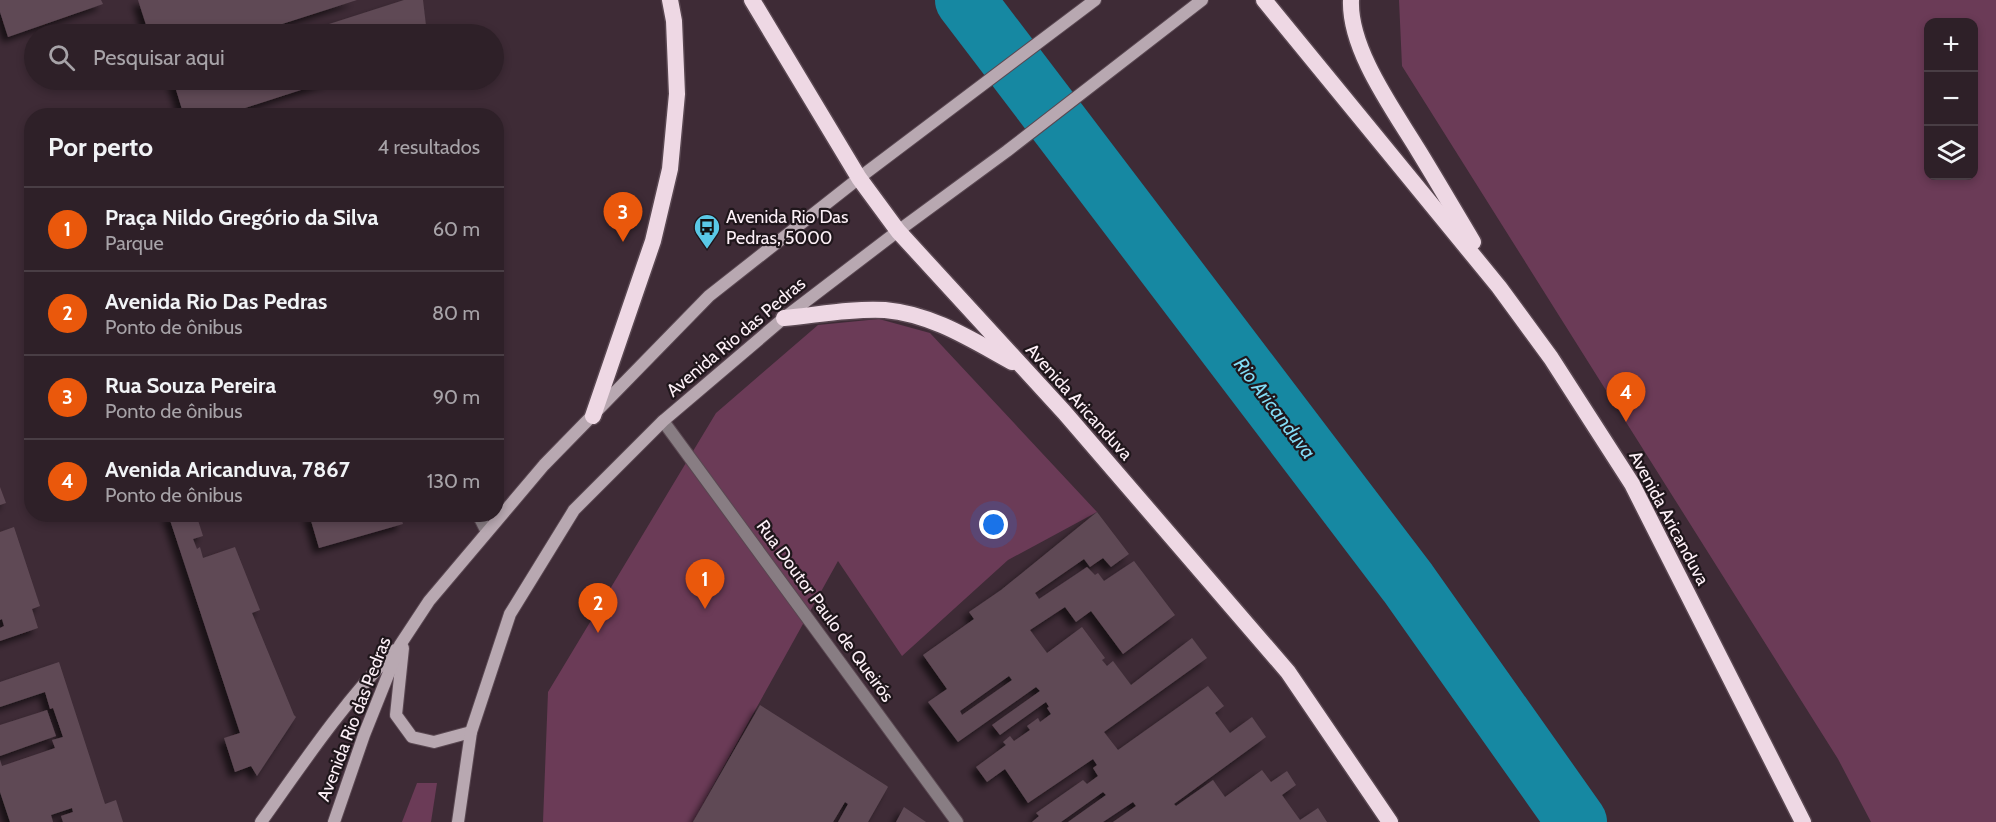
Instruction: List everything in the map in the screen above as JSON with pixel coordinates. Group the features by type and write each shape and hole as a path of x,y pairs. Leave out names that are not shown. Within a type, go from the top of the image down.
{"highway":[{"path":"593,416 653,241 670,169 677,94 674,21 670,0"},
{"name":"Avenida Aricanduva","path":"752,0 859,178 898,231 1064,412 1288,672 1390,822"},
{"name":"Avenida Aricanduva","path":"1264,0 1499,287 1551,358 1632,484 1803,822"},
{"path":"1351,0 1353,27 1380,87 1499,287"},
{"path":"784,318 885,310 917,316 956,331 1023,368"}],"main road":[{"name":"Avenida Rio das Pedras","path":"504,513 544,465 709,296 859,178 1095,0"},
{"name":"Avenida Rio das Pedras","path":"458,822 471,732 510,614 574,510 663,421 784,318 1007,152 1202,0"},
{"name":"Avenida Rio das Pedras","path":"334,822 364,735 402,642 429,601 496,522"},
{"path":"402,642 396,715 411,737 434,742 471,732"},
{"path":"261,822 332,723 371,675 402,642"}],"street":[{"name":"Rua Doutor Paulo de Queirós","path":"663,421 957,822"},
{"path":"482,522 488,532"}],"shaded area":[{"path":"1399,0 1996,0 1996,822 1871,822 1838,759 1402,66"},
{"path":"879,319 930,333 1097,512 1008,560 902,656 838,561 693,822 543,822 548,692 716,413 818,325"},
{"path":"417,783 437,783 431,822 402,822"}],"building":[{"path":"0,0 101,0 103,4 45,24 24,24 24,31 8,37 0,12"},
{"path":"138,0 357,0 282,24 146,24"},
{"path":"404,0 423,0 426,24 329,24"},
{"path":"176,90 301,90 245,108 182,108"},
{"path":"0,487 6,503 0,505"},
{"path":"1097,512 1129,554 1111,567 1103,558 1090,567 1084,559 1035,593 1039,599 1087,567 1095,575 1098,573 1104,581 1134,561 1175,615 1123,654 1091,611 1076,622 1065,607 1030,630 1047,653 1082,627 1105,658 1102,660 1107,666 1113,661 1131,685 1192,638 1207,658 1104,732 1118,750 1208,686 1224,706 1215,713 1230,733 1252,717 1266,737 1174,804 1176,806 1213,780 1225,797 1262,770 1271,782 1287,771 1296,785 1282,795 1300,820 1318,808 1327,822 1113,822 1136,806 1133,802 1103,822 1068,822 1106,795 1103,792 1061,822 1032,822 1039,816 1036,813 1083,780 1087,784 1098,776 1093,768 1097,765 1093,759 1028,803 1005,769 987,782 976,767 1006,745 1003,742 1010,736 1014,741 1030,730 1027,726 1038,718 1040,722 1051,714 1046,702 1000,735 992,725 1040,691 1036,687 958,742 928,702 947,689 923,655 974,619 969,612 1001,590","holes":["1009,676 1012,680 962,715 960,711"]},
{"path":"171,522 199,522 203,536 193,539 197,549 200,547 203,558 235,547 260,610 252,613 296,717 257,776 251,766 235,772 224,738 240,733"},
{"path":"311,522 402,522 403,524 319,548"},
{"path":"14,527 40,606 32,609 38,628 0,641 0,628 4,626 2,619 0,620 0,532"},
{"path":"59,662 105,804 116,800 123,822 63,822 61,816 73,812 72,808 51,815 53,822 10,822 0,792 0,760 2,766 55,748 52,740 63,737 45,692 0,707 0,682"},
{"path":"760,705 888,787 868,822 838,822 848,804 845,802 833,822 693,822"},
{"path":"47,710 56,736 0,756 0,725"},
{"path":"904,807 926,822 896,822"}],"waterway":[{"name":"Rio Aricanduva","path":"965,0 1408,583 1577,822"}],"place":[{"name":"Rua Souza Pereira","path":"623,242"},
{"name":"Avenida Rio Das Pedras, 5000","path":"707,250"},
{"name":"Avenida Aricanduva, 7867","path":"1626,422"},
{"name":"Praça Nildo Gregório da Silva","path":"705,609"},
{"name":"Avenida Rio Das Pedras","path":"598,633"}]}
